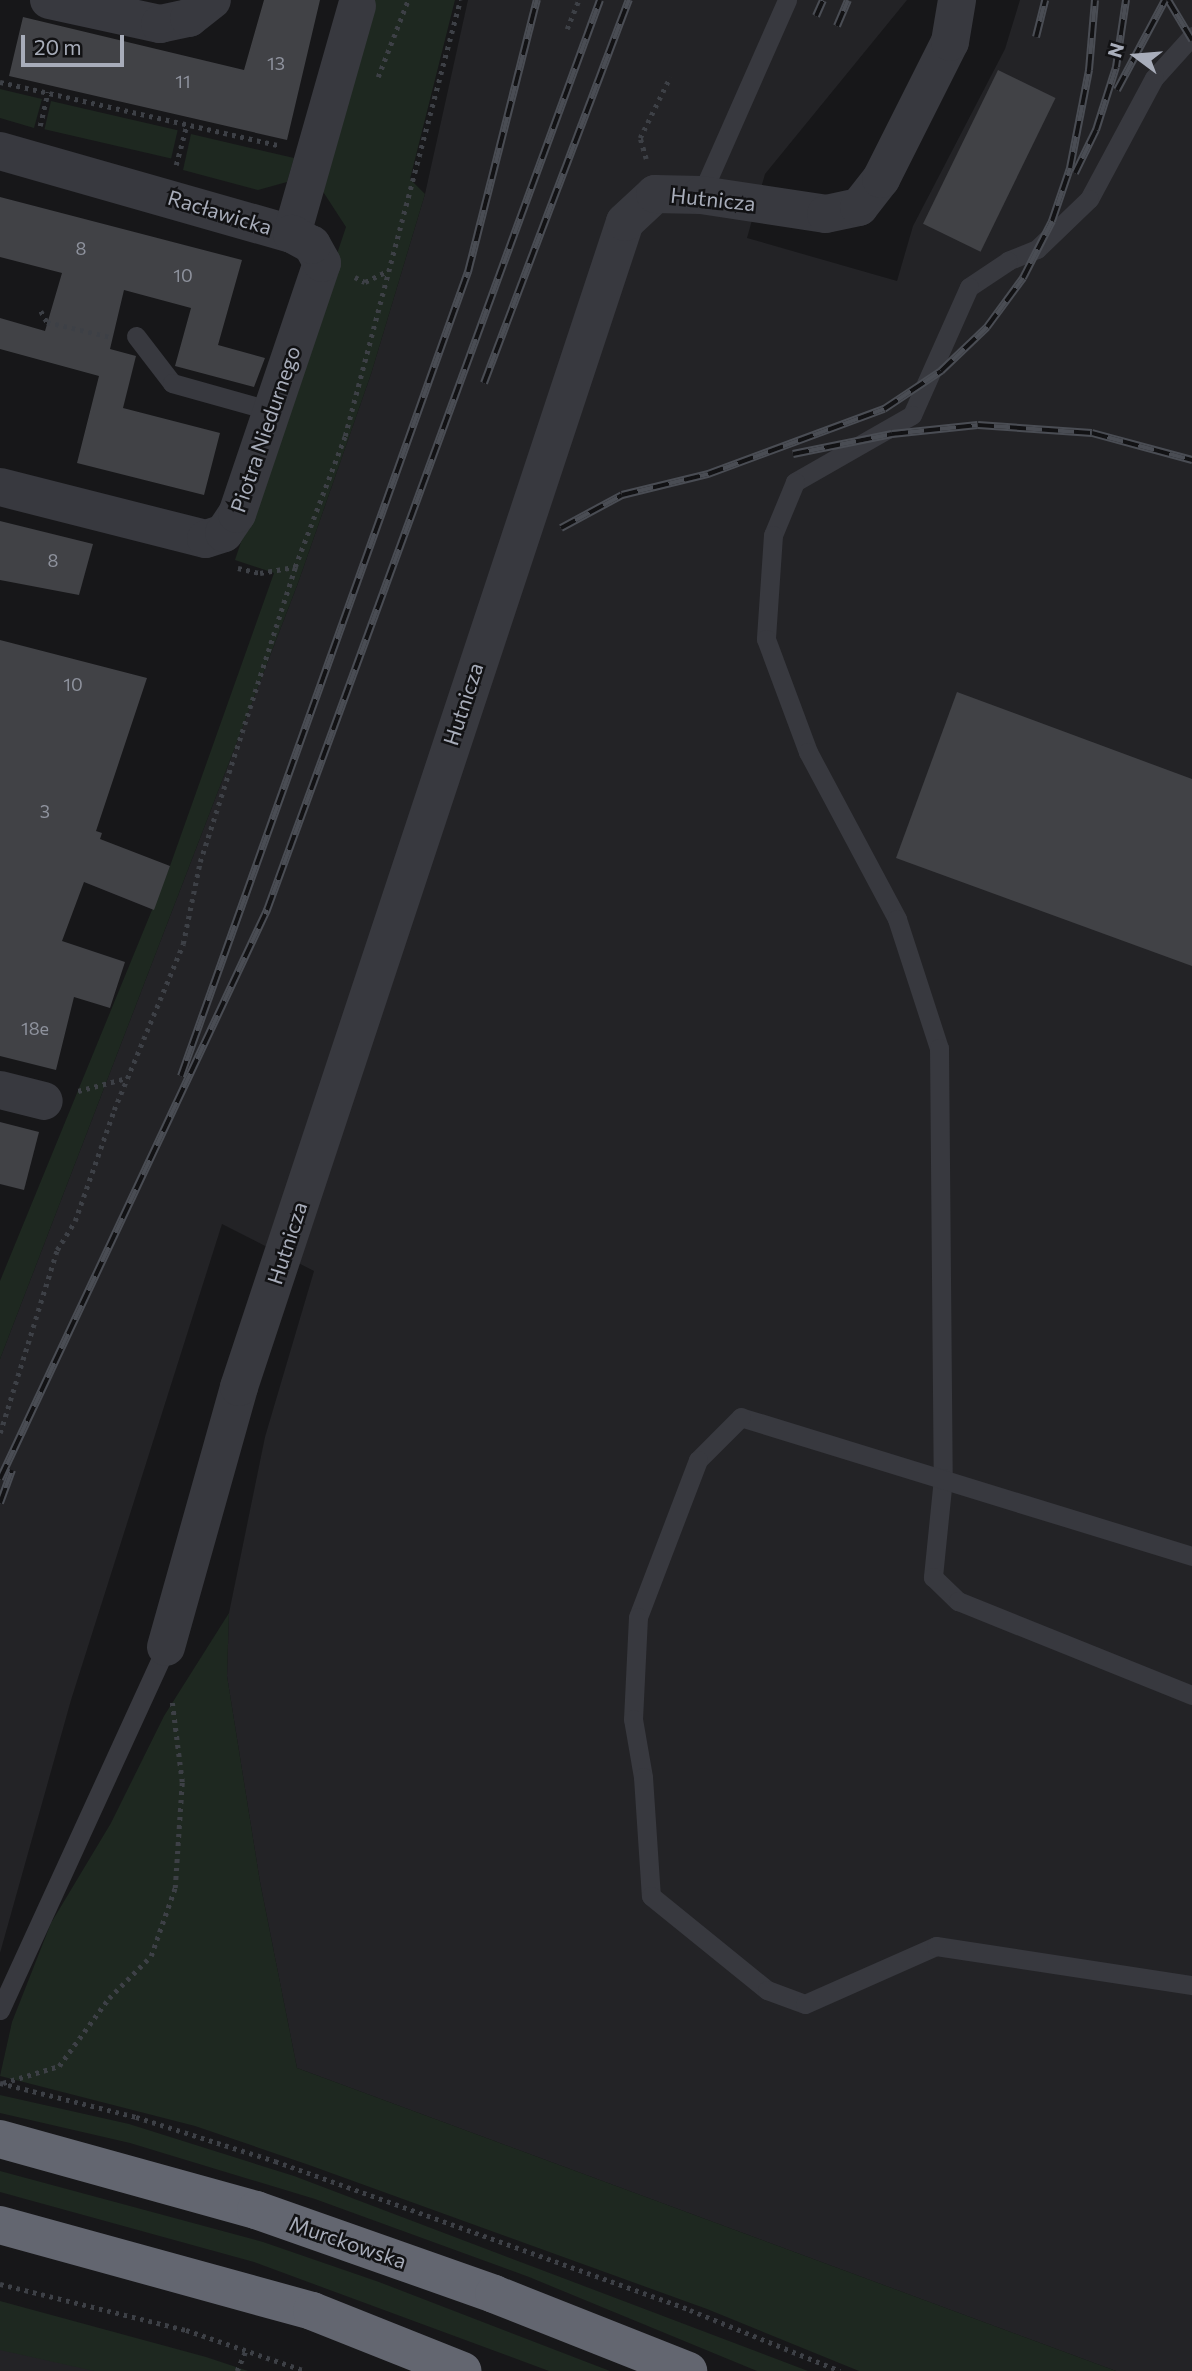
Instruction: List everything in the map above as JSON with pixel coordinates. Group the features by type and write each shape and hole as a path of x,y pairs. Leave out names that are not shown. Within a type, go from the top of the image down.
{"highway":[{"name":"Murckowska","path":"0,2139 256,2210 494,2294 688,2371"},
{"path":"0,2225 312,2311 463,2371"}],"street":[{"path":"49,0 160,24 189,18 212,0"},
{"name":"Hutnicza","path":"166,1647 239,1387 625,222 655,194 701,195 826,214 859,207 881,179 950,42 957,0"},
{"name":"Racławicka","path":"0,151 292,234 358,3"},
{"name":"Piotra Niedurnego","path":"0,487 206,539 224,533 237,514 322,263 312,245 292,234"},
{"path":"0,1090 44,1101"}],"lane":[{"path":"701,195 787,0"},
{"path":"1192,36 1154,78 1089,199 1037,249 1008,261 969,288 912,415 795,482 773,535 766,639 808,752 897,919 939,1048 943,1478 933,1577 958,1601 1192,1695"},
{"path":"136,336 172,383 272,411"},
{"path":"1192,1556 741,1418 698,1460 638,1617 633,1719 643,1777 651,1896 767,1990 805,2004 936,1946 1192,1985"},
{"path":"0,2010 166,1647"}],"path":[{"path":"403,12 408,0"},
{"path":"0,1433 57,1250 75,1221 128,1078 183,944 200,862 295,567 345,436 460,0"},
{"path":"567,29 579,0"},
{"path":"640,138 670,77"},
{"path":"0,82 289,148"},
{"path":"40,125 48,92"},
{"path":"41,311 47,322 104,338 136,336"},
{"path":"44,1101 128,1078"},
{"path":"1,2084 59,2066 109,1998 151,1956 175,1888 182,1782 166,1647"},
{"path":"1,2084 136,2116 275,2161 690,2310 840,2371"},
{"path":"0,2284 145,2319 306,2371"},
{"path":"237,2371 246,2350"}],"shaded area":[{"path":"371,0 455,0 410,179 425,194 371,374 298,583 0,1359 0,1281 170,866 274,573 235,560 346,227 320,187"},
{"path":"468,0 907,0 765,174 747,238 897,281 913,226 1005,49 1020,0 1192,0 1192,2371 1116,2371 297,2068 260,1882 227,1676 229,1613 265,1437 314,1271 222,1224 71,1700 0,1953 0,1359 298,583 371,374 425,194"},
{"path":"0,89 42,99 34,128 0,118"},
{"path":"51,101 178,130 171,159 44,129"},
{"path":"191,134 294,158 287,182 258,190 183,170"},
{"path":"229,1613 227,1676 260,1882 297,2068 1116,2371 859,2371 707,2309 309,2165 195,2126 0,2076 12,2022 51,1923 111,1823 164,1716"},
{"path":"0,2095 129,2124 294,2176 808,2371 757,2371 529,2277 315,2199 130,2143 0,2113"},
{"path":"0,2171 263,2242 379,2282 610,2371 549,2371 254,2262 0,2192"},
{"path":"0,2301 248,2371 94,2371 0,2350"},
{"path":"0,2325 188,2371 0,2371"}],"building":[{"path":"264,0 320,0 287,140 9,76 23,17 244,70"},
{"path":"998,70 1056,98 981,252 923,224"},
{"path":"0,197 242,260 218,345 265,358 254,387 175,366 191,308 124,290 110,349 136,356 123,408 220,433 204,495 77,463 99,376 0,349 0,318 45,331 62,273 0,257"},
{"path":"0,521 93,544 79,595 0,580"},
{"path":"0,640 147,678 96,831 102,833 100,839 170,866 154,910 84,882 62,941 125,962 110,1008 74,997 56,1070 0,1056"},
{"path":"957,692 1192,779 1192,966 896,858"},
{"path":"0,1122 39,1132 24,1190 0,1184"}],"railway":[{"path":"181,1076 468,272 537,0"},
{"path":"0,1479 267,910 600,0"},
{"path":"484,383 629,0"},
{"path":"816,16 823,0"},
{"path":"837,26 848,0"},
{"path":"1036,37 1045,0"},
{"path":"561,528 622,495 708,474 884,409 941,371 987,327 1023,278 1052,221 1070,168 1089,70 1095,0"},
{"path":"1075,173 1096,130 1116,67 1126,0"},
{"path":"1117,90 1165,0"},
{"path":"1168,0 1192,40"},
{"path":"793,454 892,434 978,425 1092,433 1192,460"},
{"path":"0,1503 12,1470"}]}
